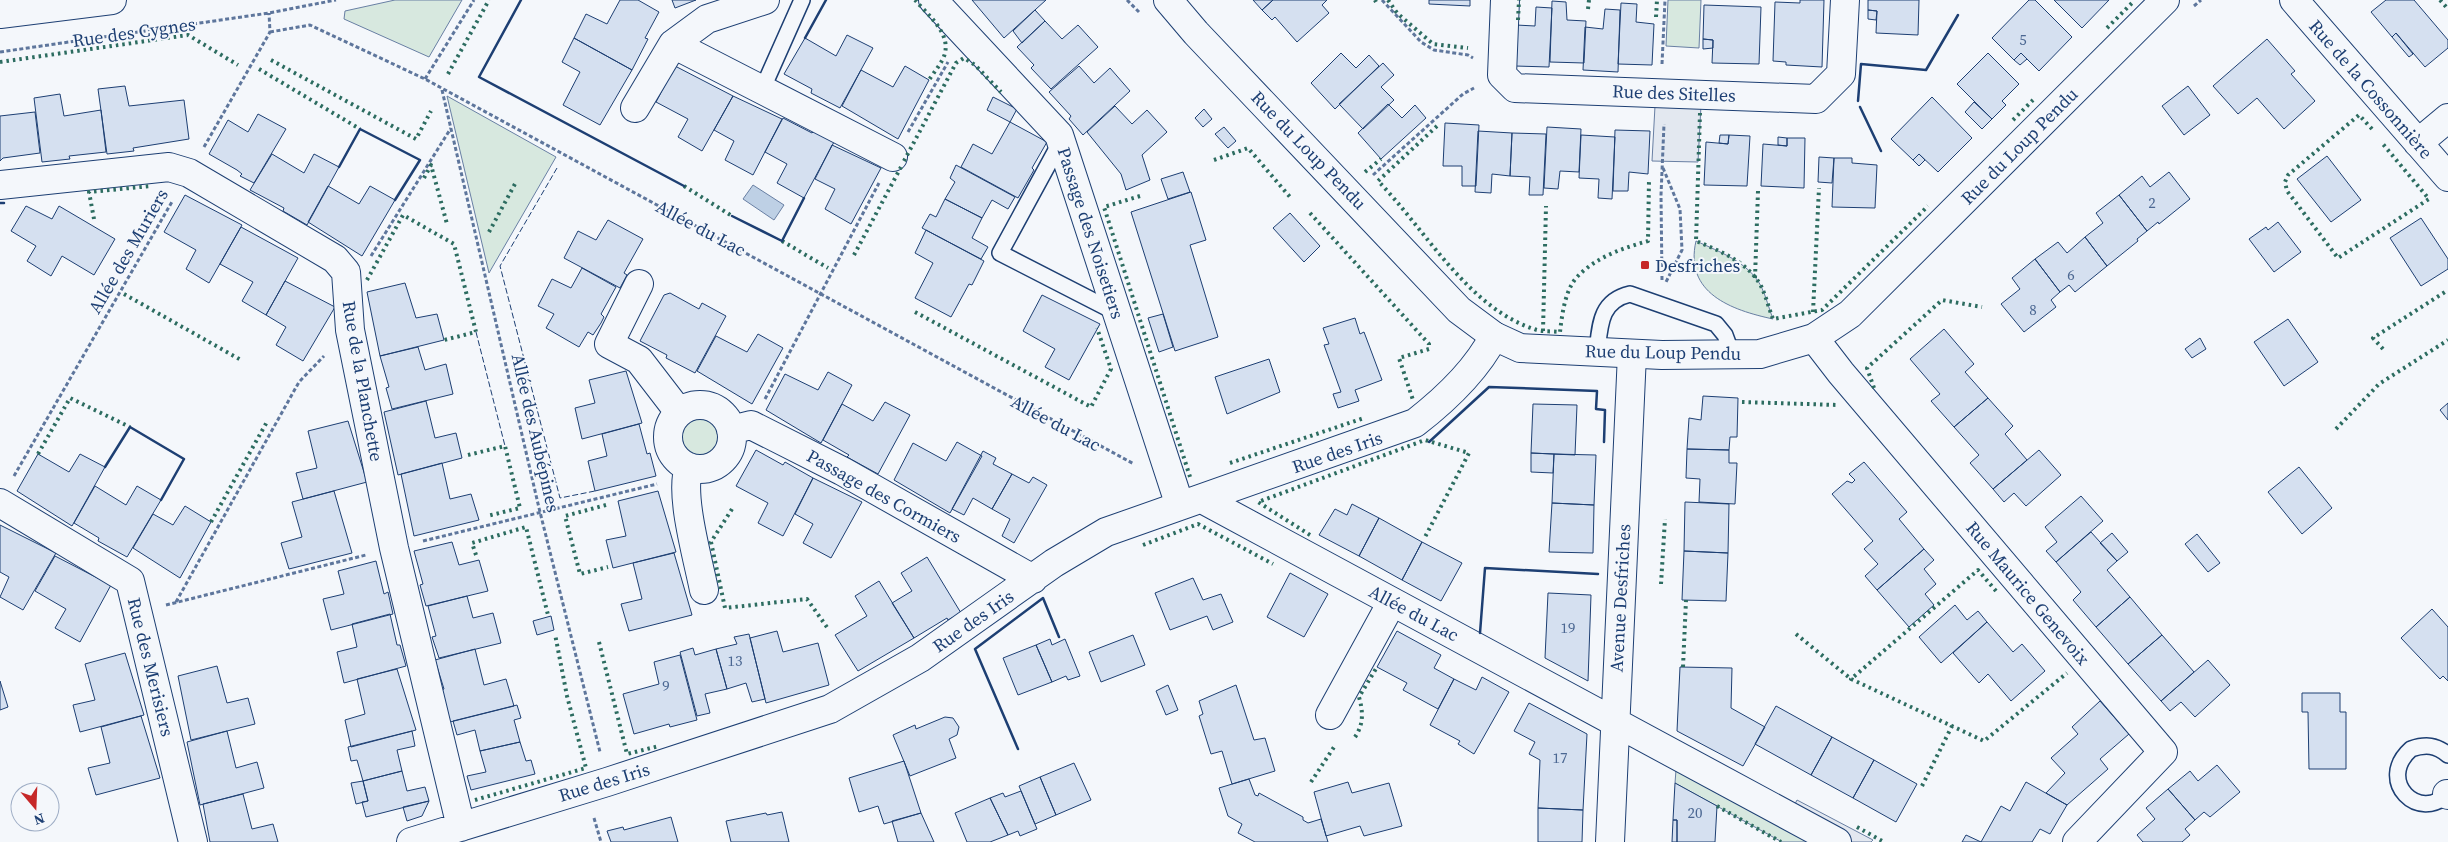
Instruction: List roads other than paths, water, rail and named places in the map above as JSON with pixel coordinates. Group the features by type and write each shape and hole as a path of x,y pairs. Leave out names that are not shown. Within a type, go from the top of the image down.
{"street":[{"name":"Rue des Cygnes","path":"0,14 112,0"},
{"path":"635,108 673,44 707,18 765,0"},
{"name":"Passage des Noisetiers","path":"933,0 1059,135 1117,313 1185,497"},
{"name":"Rue du Loup Pendu","path":"1168,0 1196,33 1351,194 1459,310 1494,336 1520,348 1632,354 1760,354 1814,338 1850,314 2165,0"},
{"name":"Rue des Sitelles","path":"1505,0 1502,75 1515,88 1816,99 1841,74 1845,0"},
{"name":"Rue de la Cossonnière","path":"2294,0 2448,177"},
{"path":"673,44 893,157"},
{"path":"2418,143 2448,118"},
{"name":"Rue de la Planchette","path":"0,185 169,167 189,173 335,259 346,272 350,330 394,548 461,827"},
{"path":"639,284 609,344 638,360 679,412 672,421 668,431 668,442 672,452 687,472 691,528 704,590"},
{"name":"Rue des Iris","path":"412,842 608,782 830,709 920,658 1033,579 1106,532 1185,497 1415,423 1432,410 1476,366 1494,336"},
{"name":"Rue Maurice Genevoix","path":"1814,338 1847,381 2163,752 2077,842"},
{"name":"Avenue Desfriches","path":"1610,842 1632,354"},
{"name":"Passage des Cormiers","path":"679,412 689,407 710,406 720,411 727,420 741,427 842,471 1033,579"},
{"path":"687,472 717,464 730,449 741,427"},
{"name":"Rue des Merisiers","path":"5,493 130,581 193,842"},
{"name":"Allée du Lac","path":"1185,497 1392,602 1837,842"},
{"path":"1330,715 1392,602"}],"lane":[{"path":"762,90 802,0"},
{"path":"1061,141 1000,253 1117,313"},
{"path":"1597,352 1606,307 1616,297 1630,294 1716,324 1725,335 1732,354"},
{"path":"2448,755 2440,749 2431,746 2411,749 2399,764 2397,774 2398,784 2403,793 2418,803 2437,802 2448,794"}],"water":[{"path":"753,185 784,205 774,220 743,199"}],"place":[{"name":"Desfriches","path":"1645,265"}]}
